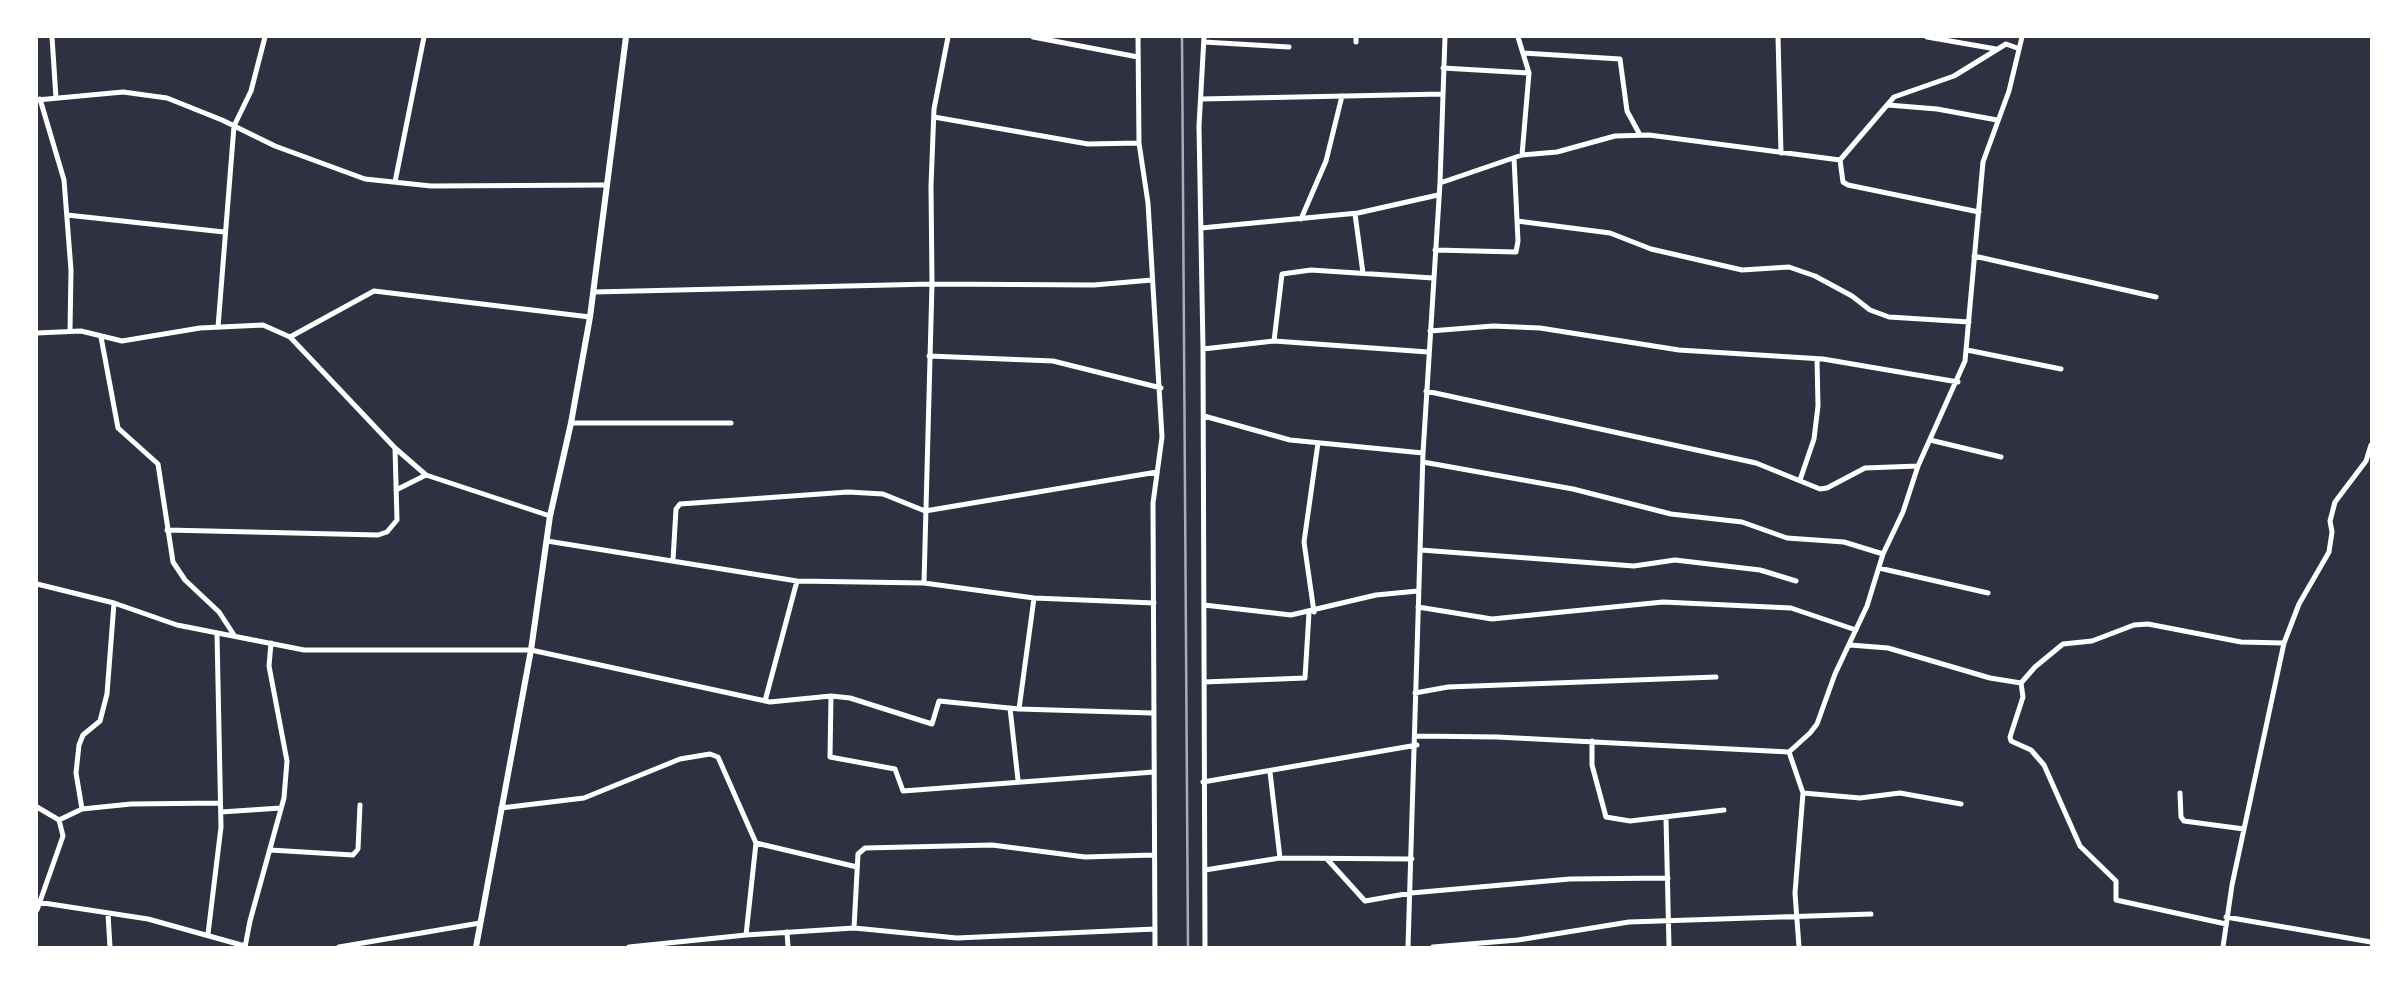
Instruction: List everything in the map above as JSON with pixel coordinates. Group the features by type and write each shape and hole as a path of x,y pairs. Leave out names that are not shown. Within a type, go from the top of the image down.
{"street":[{"path":"52,37 56,98"},
{"path":"218,327 233,126 251,90 265,37"},
{"path":"395,182 424,37"},
{"path":"476,947 531,650 550,516 571,424 590,317 625,37"},
{"path":"924,583 934,117 947,37"},
{"path":"1033,37 1138,57"},
{"path":"1138,37 1139,143 1148,203 1163,437 1153,503 1155,947"},
{"path":"1408,947 1417,745 1415,693 1423,453 1440,183 1445,37"},
{"path":"1518,37 1529,73 1522,155"},
{"path":"1778,37 1781,153"},
{"path":"1927,37 1997,49"},
{"path":"1416,736 1592,741 1789,752 1817,724 1835,674 1856,630 1883,554 1903,512 1917,466 1958,382 1967,351 1983,162 2016,68 2017,48 2022,37"},
{"path":"1205,947 1201,229 1204,39 1289,47"},
{"path":"1979,212 1849,185 1843,182 1840,160 1888,105 1903,92 1954,76 2006,44 2017,48"},
{"path":"1523,53 1620,59 1627,111 1640,135"},
{"path":"1443,68 1529,73"},
{"path":"70,331 71,270 64,180 38,100 139,93 167,98 321,164 365,179 431,186 607,185"},
{"path":"1201,99 1442,94"},
{"path":"1301,219 1329,153 1342,96"},
{"path":"1888,105 1937,109 1997,120"},
{"path":"934,117 1088,144 1139,143"},
{"path":"1440,183 1522,155 1557,152 1602,138 1640,135 1840,160"},
{"path":"1435,250 1516,252 1514,158"},
{"path":"1201,229 1355,214 1438,195"},
{"path":"1355,214 1363,273"},
{"path":"67,215 224,232"},
{"path":"1517,221 1610,233 1651,249 1742,270 1789,267 1815,276 1853,296 1870,310 1889,317 1969,323"},
{"path":"1974,256 2156,297"},
{"path":"1274,341 1282,274 1311,270 1433,278"},
{"path":"594,292 932,284 1094,285 1152,280"},
{"path":"290,337 374,291 590,317"},
{"path":"37,333 70,331 139,340 218,327 263,326 290,337 395,448 426,475 550,516"},
{"path":"1430,331 1493,326 1540,328 1679,350 1817,359 1882,367 1958,382"},
{"path":"101,337 118,428 158,464 173,562 185,580 219,612 234,635"},
{"path":"1203,349 1274,341 1428,352"},
{"path":"1967,351 2061,369"},
{"path":"929,356 1053,361 1160,388"},
{"path":"1800,480 1814,439 1817,417 1817,359"},
{"path":"1426,391 1756,463 1823,489 1865,468 1917,466"},
{"path":"1203,416 1290,440 1423,453"},
{"path":"571,424 730,423"},
{"path":"1930,440 2001,457"},
{"path":"1204,682 1305,678 1312,612 1304,542 1318,443"},
{"path":"2223,947 2244,829 2284,643 2299,604 2332,544 2330,521 2335,502 2365,461 2371,444"},
{"path":"167,530 377,535 387,532 397,520 395,448"},
{"path":"1423,462 1573,489 1671,514 1742,522 1787,538 1844,542 1883,554"},
{"path":"673,560 676,509 680,504 848,492 883,494 925,511 1157,472"},
{"path":"396,490 426,475"},
{"path":"547,541 797,581 924,583 1034,598 1154,603"},
{"path":"1421,550 1634,566 1675,560 1760,570 1797,581"},
{"path":"1879,568 1988,593"},
{"path":"765,701 797,581"},
{"path":"37,584 114,603 177,625 304,650 531,650 765,701 831,696 850,698 932,724 939,701 1019,709 1152,713"},
{"path":"1204,605 1291,614 1312,612 1376,595 1418,591"},
{"path":"1019,709 1034,598"},
{"path":"1418,607 1492,619 1662,602 1791,608 1856,630"},
{"path":"82,809 76,773 79,745 83,736 100,721 107,694 114,603"},
{"path":"2021,683 2063,645 2092,641 2134,625 2148,624 2241,642 2284,643"},
{"path":"208,934 215,895 221,812 217,634"},
{"path":"38,902 148,919 208,934 245,947 281,808 287,761 270,666 271,643"},
{"path":"1850,645 1888,648 1990,678 2021,683"},
{"path":"1415,693 1448,687 1716,677"},
{"path":"2021,683 2023,697 2011,741 2031,750 2044,765 2080,846 2116,881 2116,900 2371,942"},
{"path":"831,696 830,757 895,769 902,791 1018,780 1154,772"},
{"path":"1010,708 1018,780"},
{"path":"1592,741 1592,765 1606,817 1630,821 1724,810"},
{"path":"1203,782 1417,745"},
{"path":"1789,752 1803,793 1798,835 1799,947"},
{"path":"501,808 584,798 624,784 661,766 710,754 718,757 756,843 746,934"},
{"path":"1270,772 1280,859"},
{"path":"1803,793 1860,799 1900,793 1961,804"},
{"path":"2180,793 2181,817 2184,821 2244,829"},
{"path":"59,820 82,809 131,804 220,803"},
{"path":"270,850 353,855 358,849 360,805"},
{"path":"37,807 59,820 63,835 37,910"},
{"path":"221,812 281,808"},
{"path":"1666,818 1669,947"},
{"path":"756,843 857,867"},
{"path":"854,928 858,854 864,848 992,845 1085,857 1153,855"},
{"path":"1205,870 1280,859 1412,859"},
{"path":"1326,859 1365,901 1411,893 1570,879 1668,878"},
{"path":"108,914 110,947"},
{"path":"1433,947 1506,944 1629,922 1871,914"},
{"path":"339,947 480,923"},
{"path":"628,947 746,934 854,928 955,938 1155,929"},
{"path":"787,932 788,947"},
{"path":"954,947 955,938"}],"railway":[{"path":"1182,37 1188,947"}]}
